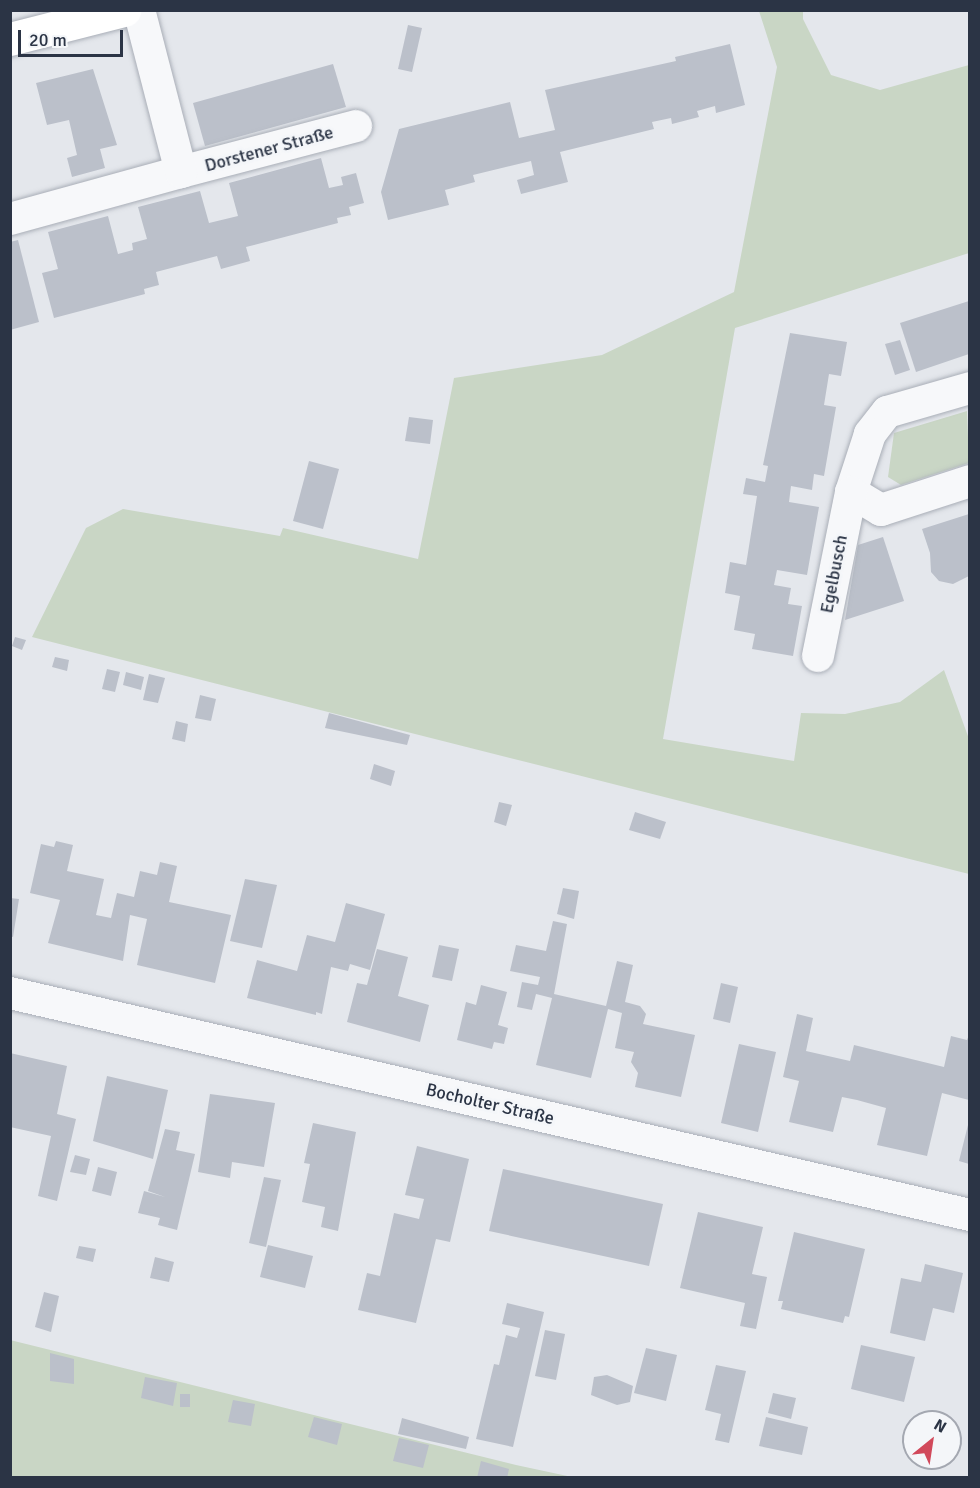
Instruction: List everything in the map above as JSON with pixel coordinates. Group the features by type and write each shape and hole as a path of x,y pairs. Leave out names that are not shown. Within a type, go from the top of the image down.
{"main road":[{"path":"10,39 124,10"}],"street":[{"name":"Dorstener Straße","path":"139,10 181,172"},
{"name":"Dorstener Straße","path":"10,219 356,126"},
{"name":"Egelbusch","path":"818,656 851,492 870,434 887,412 969,388"},
{"path":"851,492 881,510 969,481"},
{"name":"Bocholter Straße","path":"10,993 969,1215"}],"green space":[{"path":"759,11 803,11 803,19 831,75 880,90 969,65 969,253 735,328 663,739 794,761 801,713 845,714 900,702 944,670 969,739 969,874 32,637 86,528 123,509 280,536 283,528 418,559 454,378 602,355 734,292 777,67"},
{"path":"967,411 969,463 901,485 888,477 894,433"},
{"path":"10,1340 516,1465 572,1477 11,1477"}],"building":[{"path":"408,25 422,28 412,72 398,69"},
{"path":"730,44 745,105 716,113 715,106 697,111 699,117 672,124 671,118 652,122 654,129 560,152 568,182 521,194 517,180 534,175 531,161 473,175 475,182 445,190 449,205 388,220 381,192 399,129 510,102 519,138 555,130 545,90 676,61 675,57"},
{"path":"333,64 346,107 205,146 193,103"},
{"path":"93,69 117,145 100,149 105,168 72,177 67,158 77,155 69,120 47,125 36,83"},
{"path":"321,158 329,188 343,185 341,177 356,173 364,203 349,207 351,215 337,218 338,223 246,247 250,261 221,269 217,256 156,272 159,285 144,289 145,294 54,318 42,273 58,269 48,232 108,216 118,254 133,250 132,243 147,239 138,207 200,191 209,223 238,216 229,183"},
{"path":"18,240 39,322 10,330 10,242"},
{"path":"969,301 969,354 916,372 900,323"},
{"path":"790,333 847,342 841,376 829,374 824,405 836,407 824,476 814,474 812,490 791,486 789,502 819,507 807,575 777,570 774,585 791,588 788,604 802,606 793,656 752,649 755,634 734,630 740,596 725,593 730,562 746,565 757,496 743,494 746,478 765,482 768,466 763,465"},
{"path":"900,340 910,370 895,375 885,344"},
{"path":"409,417 433,420 430,444 405,441"},
{"path":"309,461 339,469 323,529 293,521"},
{"path":"969,514 969,576 953,584 939,581 931,572 930,553 922,529"},
{"path":"883,537 904,601 845,620 858,545"},
{"path":"15,637 26,640 22,650 12,646"},
{"path":"55,657 69,660 67,671 52,667"},
{"path":"107,669 120,672 115,692 102,689"},
{"path":"126,672 144,677 141,690 123,685"},
{"path":"149,674 165,678 158,703 143,700"},
{"path":"200,695 216,699 211,721 195,718"},
{"path":"329,713 410,735 407,745 325,728"},
{"path":"176,721 188,724 185,742 172,739"},
{"path":"374,764 395,771 391,786 370,779"},
{"path":"499,802 512,805 506,826 494,822"},
{"path":"635,812 666,822 660,839 629,830"},
{"path":"56,841 73,845 67,871 104,879 96,915 111,918 117,893 134,897 140,871 157,875 160,862 177,866 169,902 231,915 215,983 137,965 147,919 130,915 123,961 48,943 60,900 30,893 41,844 54,847"},
{"path":"245,879 277,885 262,948 230,941"},
{"path":"563,888 579,891 574,919 557,914"},
{"path":"10,898 19,899 13,937 10,936"},
{"path":"346,903 385,914 370,970 350,964 348,971 331,967 322,1014 316,1012 316,1015 247,998 257,960 297,971 307,935 335,942"},
{"path":"553,921 567,924 554,994 606,1006 617,961 633,965 625,1002 640,1006 646,1014 643,1024 695,1035 681,1097 635,1087 638,1073 631,1062 634,1052 615,1048 622,1013 608,1009 591,1078 536,1065 552,998 536,994 532,1010 517,1007 522,982 538,985 540,977 510,971 516,945 546,951"},
{"path":"439,945 459,949 452,981 432,977"},
{"path":"377,949 408,957 398,996 429,1005 420,1042 347,1022 357,983 367,985"},
{"path":"721,983 738,987 730,1023 713,1019"},
{"path":"481,985 507,992 498,1025 508,1028 504,1044 494,1042 492,1049 457,1040 466,1002 476,1005"},
{"path":"797,1014 813,1018 806,1051 850,1061 854,1045 944,1067 951,1036 967,1040 969,1035 969,1100 942,1093 927,1156 877,1145 886,1108 857,1100 842,1097 833,1132 789,1122 799,1081 783,1077"},
{"path":"739,1044 776,1052 758,1132 721,1123"},
{"path":"10,1053 67,1066 57,1114 76,1119 57,1201 38,1196 51,1136 10,1127"},
{"path":"107,1076 168,1090 153,1159 93,1141"},
{"path":"210,1094 275,1103 264,1167 232,1162 230,1178 198,1172"},
{"path":"969,1121 969,1164 959,1161"},
{"path":"313,1123 356,1132 338,1231 321,1227 325,1207 302,1202 310,1164 304,1163"},
{"path":"165,1129 180,1132 176,1150 195,1154 177,1230 158,1225 160,1218 138,1213 144,1191 165,1197 148,1191"},
{"path":"417,1146 469,1159 450,1242 436,1239 416,1323 358,1310 367,1273 380,1276 394,1213 419,1219 424,1199 405,1195"},
{"path":"75,1155 90,1159 86,1175 70,1172"},
{"path":"98,1167 117,1172 111,1196 92,1191"},
{"path":"503,1169 663,1204 649,1266 489,1231"},
{"path":"264,1177 281,1180 266,1247 249,1243"},
{"path":"698,1212 763,1227 752,1274 767,1277 756,1329 740,1326 745,1303 680,1288"},
{"path":"794,1232 865,1249 849,1317 845,1316 843,1323 781,1309 783,1301 778,1301"},
{"path":"268,1245 313,1256 305,1288 260,1277"},
{"path":"79,1246 96,1249 93,1262 76,1258"},
{"path":"155,1257 174,1262 169,1282 150,1278"},
{"path":"925,1264 963,1273 954,1313 933,1308 925,1341 890,1333 901,1278 921,1282"},
{"path":"44,1292 59,1296 51,1332 35,1327"},
{"path":"507,1303 544,1312 513,1447 476,1439 494,1364 499,1365 506,1335 517,1338 520,1328 502,1324"},
{"path":"545,1330 565,1334 556,1380 535,1376"},
{"path":"861,1345 915,1357 904,1402 851,1389"},
{"path":"646,1348 677,1355 666,1401 634,1393"},
{"path":"50,1353 74,1359 74,1384 50,1381"},
{"path":"716,1365 746,1371 729,1443 715,1440 721,1414 705,1410"},
{"path":"607,1375 633,1386 630,1402 617,1405 591,1395 594,1377"},
{"path":"145,1377 177,1383 173,1406 141,1398"},
{"path":"773,1393 796,1398 791,1419 768,1413"},
{"path":"180,1394 190,1394 190,1407 180,1407"},
{"path":"233,1400 255,1404 251,1426 228,1422"},
{"path":"314,1417 342,1424 337,1445 308,1437"},
{"path":"766,1417 808,1427 802,1455 759,1446"},
{"path":"402,1418 469,1437 466,1449 398,1434"},
{"path":"399,1438 429,1445 423,1468 393,1461"},
{"path":"481,1461 509,1469 507,1478 477,1478"}]}
